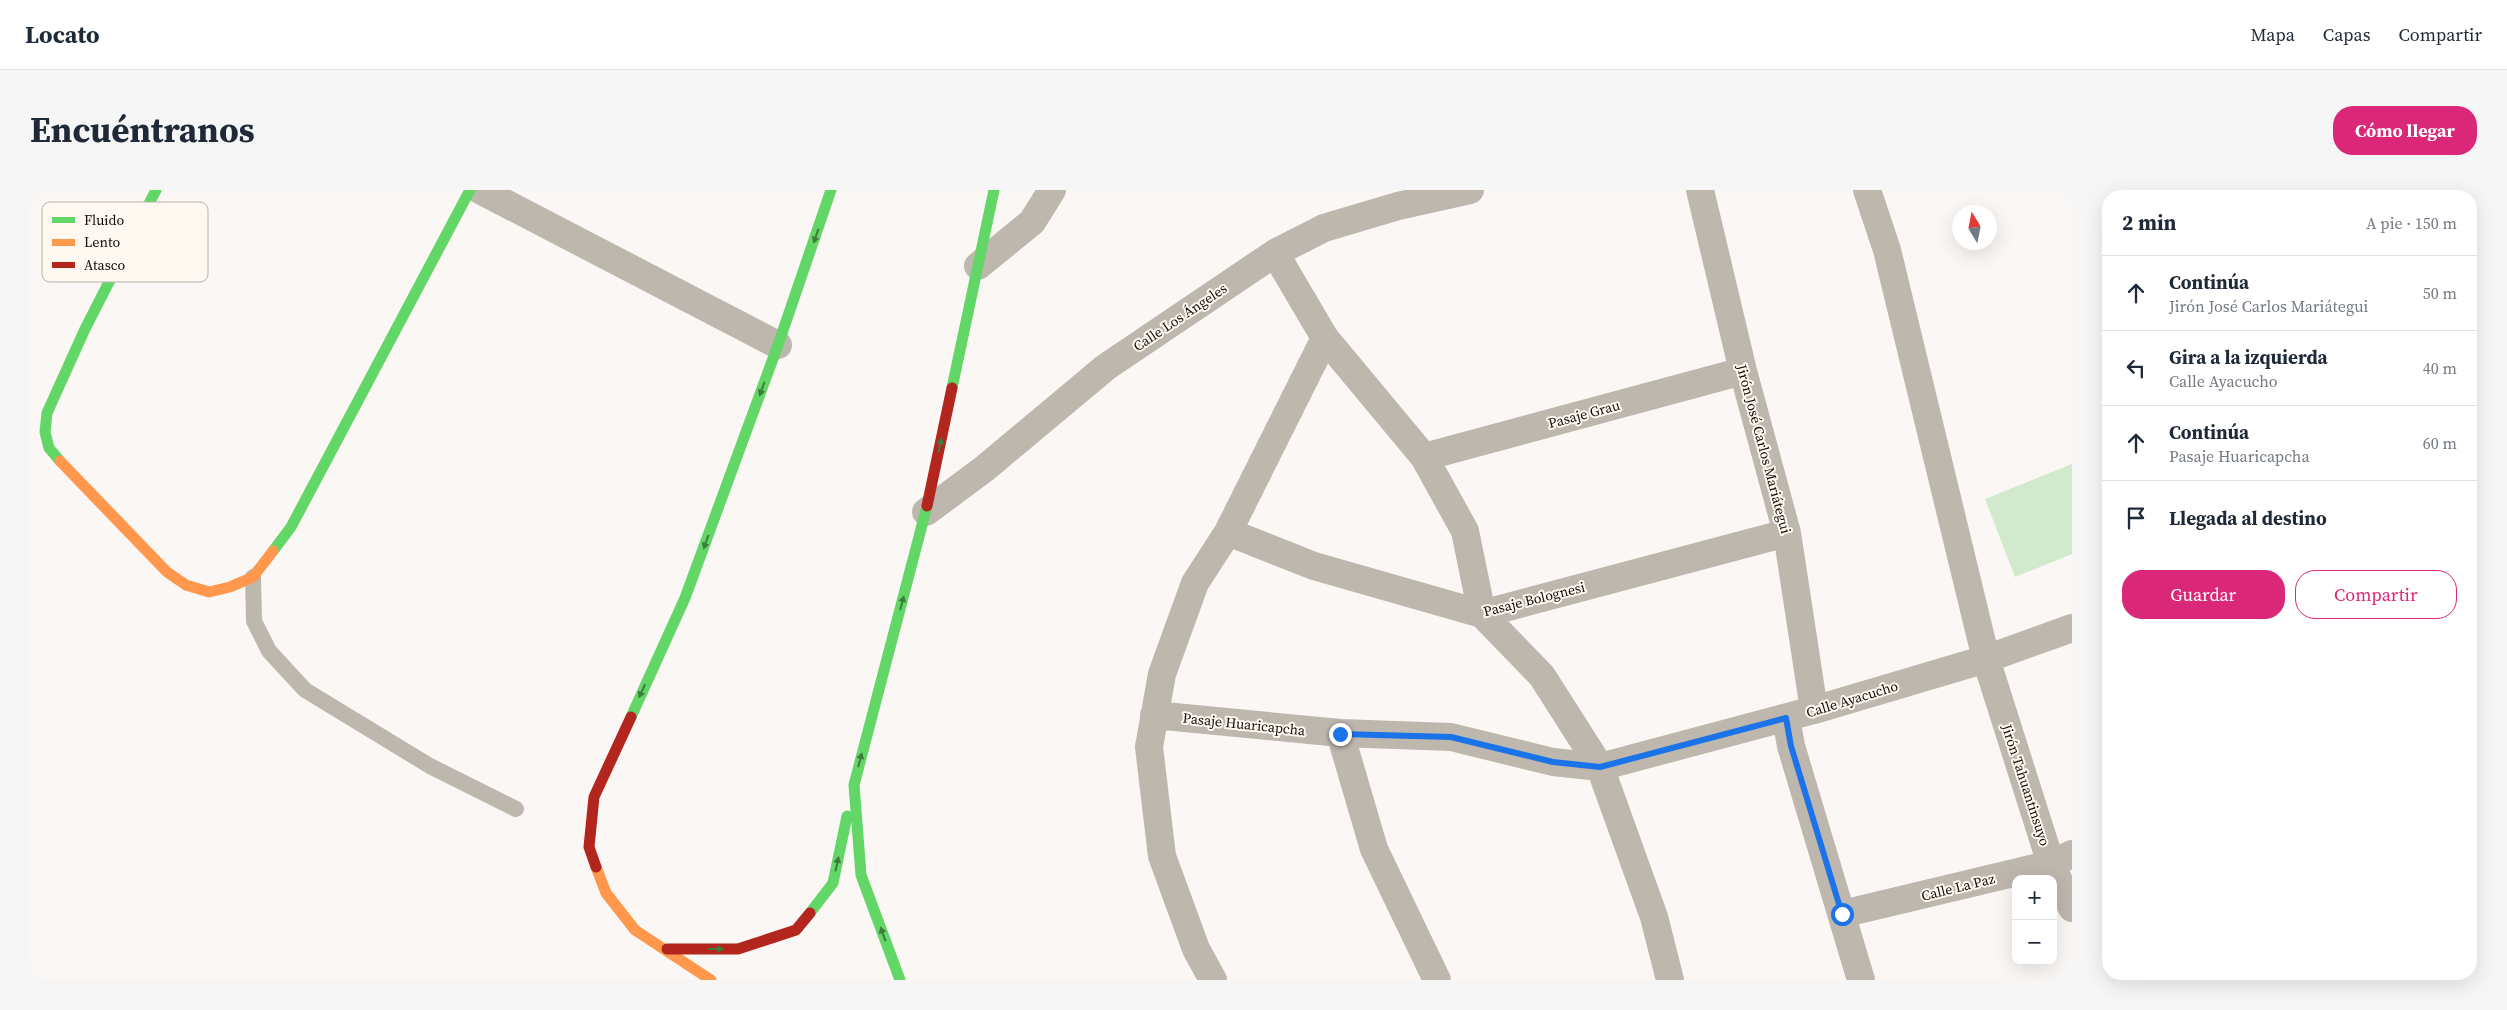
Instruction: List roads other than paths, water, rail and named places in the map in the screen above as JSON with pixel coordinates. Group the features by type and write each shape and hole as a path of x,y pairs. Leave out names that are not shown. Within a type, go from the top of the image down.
{"street":[{"path":"150,202 156,190"},
{"path":"109,282 85,329 47,413 45,432 48,448 167,572 186,585 209,592 230,587 253,577 291,527 470,190"},
{"path":"480,190 778,345"},
{"path":"711,980 667,949 635,930 606,893 589,847 594,797 685,598 778,345 831,190"},
{"path":"667,949 738,949 796,930 834,882 854,785 926,512 994,190"},
{"path":"978,266 1032,222 1052,190"},
{"name":"Calle Los Ángeles","path":"926,512 984,469 1106,367 1275,253 1324,228 1398,206 1470,190"},
{"name":"Jirón José Carlos Mariátegui","path":"1700,190 1744,371 1787,533 1814,710"},
{"name":"Jirón Tahuantinsuyo","path":"1867,190 1887,250 1986,659 2061,859 2072,908"},
{"path":"1275,253 1325,338 1424,457 1465,531 1482,614 1542,676 1600,767 1654,916 1670,980"},
{"path":"1213,980 1196,949 1162,856 1149,747 1154,715 1162,674 1195,583 1228,532 1325,338"},
{"name":"Pasaje Grau","path":"1424,457 1744,371"},
{"name":"Pasaje Bolognesi","path":"1228,532 1314,566 1482,614 1787,533"},
{"name":"Calle Ayacucho","path":"1600,767 1814,710 1986,659 2072,628"},
{"name":"Pasaje Huaricapcha","path":"1154,715 1340,734 1451,737 1553,762 1600,767"},
{"path":"1786,718 1791,746 1861,980"},
{"path":"1340,734 1374,849 1437,980"},
{"path":"854,785 861,875 900,980"},
{"name":"Calle La Paz","path":"1842,914 2061,859"}],"lane":[{"path":"253,577 254,621 269,651 305,690 430,766 516,808"}]}
